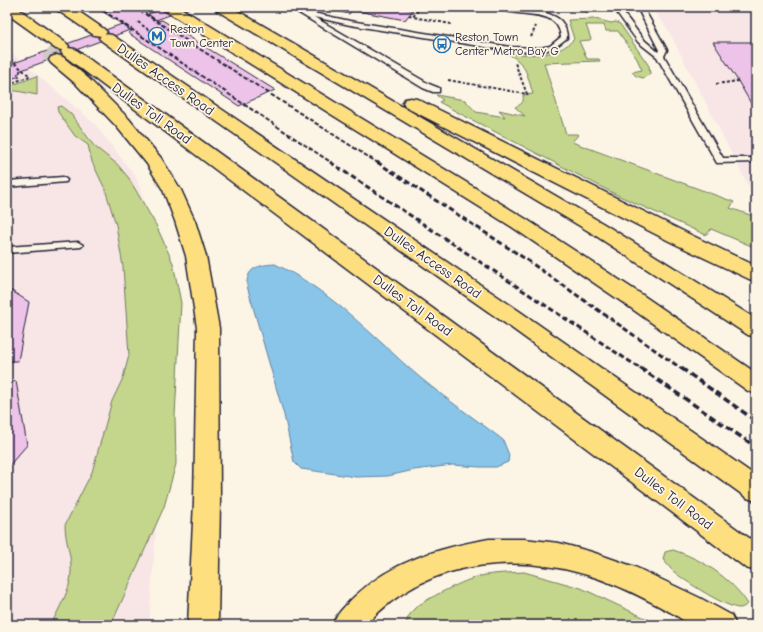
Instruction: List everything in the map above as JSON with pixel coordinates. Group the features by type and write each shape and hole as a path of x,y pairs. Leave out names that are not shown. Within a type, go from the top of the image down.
{"highway":[{"name":"Dulles Toll Road","path":"8,7 58,52 756,559"},
{"name":"Dulles Access Road","path":"62,7 340,197 636,404 756,490"},
{"path":"169,7 519,223 636,301 756,384"},
{"path":"221,7 597,228 756,329"},
{"path":"227,7 613,205 756,274"},
{"path":"7,17 58,52 82,81 123,123 155,162 172,190 186,221 196,256 208,328 207,508 203,625"},
{"path":"347,625 382,591 403,577 434,563 472,553 511,550 548,552 608,569 640,582 721,625"}],"main road":[{"path":"588,7 595,7"}],"lane":[{"path":"292,7 426,86 436,90"},
{"path":"304,13 350,23 510,49 540,50 552,47 564,38 564,32 556,21 538,14 501,7"},
{"path":"616,7 647,49 660,56 720,161 756,160"},
{"path":"640,7 663,50 660,56"},
{"path":"7,184 63,180"},
{"path":"7,250 78,245"}],"path":[{"path":"414,16 418,10"},
{"path":"409,15 457,25"},
{"path":"138,22 157,36"},
{"path":"530,37 537,26 531,24"},
{"path":"7,57 30,76 7,84"},
{"path":"441,79 527,94 517,64 512,61"},
{"path":"716,84 738,81"}],"shaded area":[{"path":"651,7 756,7 756,201 668,30"},
{"path":"7,49 95,124 136,177 161,251 161,461 149,625 7,625"}],"green space":[{"path":"595,19 620,24 649,66 650,74 643,78 636,76 632,72 642,70 637,59 618,31 606,31 604,25 586,25 591,39 579,41 587,59 599,59 600,61 544,63 566,134 578,135 572,142 734,202 730,208 756,217 756,248 711,229 706,235 617,195 439,102 443,100 436,95 465,100 476,112 505,117 499,110 525,116 515,107 522,103 523,95 533,94 522,65 506,53 543,54 560,49 574,39 568,20"},
{"path":"37,76 37,95 17,91 7,91 7,87"},
{"path":"61,106 71,114 94,146 117,164 128,177 156,225 173,263 181,303 175,416 176,464 164,507 111,625 51,625 67,592 70,579 71,566 65,525 92,472 112,401 123,378 129,355 123,267 116,225 105,189 92,162 88,145 75,136 58,112 57,107"},
{"path":"673,550 705,564 715,571 733,586 748,604 740,608 726,604 695,587 678,575 663,559 665,552"},
{"path":"524,572 581,588 660,625 405,625 411,612 419,605 456,585 480,576"}],"water":[{"path":"275,264 312,285 329,297 420,378 503,440 509,455 508,462 496,467 452,465 414,470 388,476 356,477 301,469 294,462 284,415 247,286 247,280 251,271 263,265"}],"building":[{"path":"96,7 136,7 158,21 162,20 275,90 239,106 128,33 132,31"},
{"path":"168,7 192,7 156,20 148,14"},
{"path":"334,7 395,7 413,10 405,20 363,12 352,11 349,14 336,11 338,9"},
{"path":"122,24 130,30 19,71 21,72 17,74 20,76 7,80 7,61 11,64"},
{"path":"713,42 756,42 756,112 738,81"},
{"path":"7,288 29,302 18,361 7,361"},
{"path":"16,381 27,445 7,468 7,384"}],"tunnel":[{"path":"47,51 55,58"}],"railway":[{"path":"98,7 332,163"},
{"path":"134,7 378,163"},
{"path":"330,162 641,369"},
{"path":"377,162 524,258 682,369"},
{"path":"640,368 756,447"},
{"path":"681,368 756,421"}],"place":[{"name":"Reston Town Center","path":"157,36"},
{"name":"Reston Town Center Metro Bay G","path":"442,44"}]}
